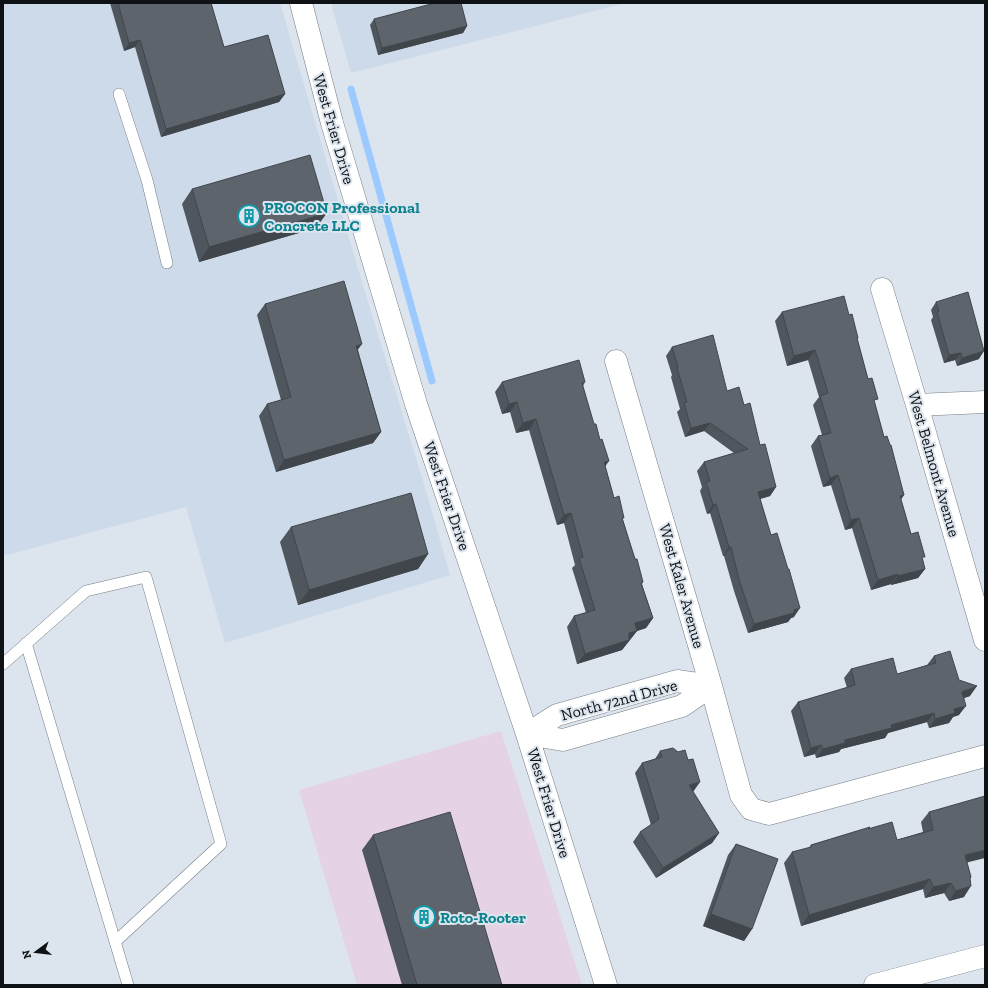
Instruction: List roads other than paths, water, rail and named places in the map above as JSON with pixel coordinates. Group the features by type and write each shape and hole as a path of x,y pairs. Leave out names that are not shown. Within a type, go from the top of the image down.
{"street":[{"name":"West Frier Drive","path":"301,3 332,123 413,396 527,734 606,985"},
{"name":"West Belmont Avenue","path":"882,289 985,640"},
{"name":"West Kaler Avenue","path":"616,361 711,686 741,795 751,809 769,814 985,756"},
{"path":"917,405 985,402"},
{"name":"North 72nd Drive","path":"527,734 563,740 682,706 711,686"},
{"path":"875,985 985,956"}],"lane":[{"path":"119,94 147,180 167,263"},
{"path":"3,664 86,591 146,578 220,844 116,941"},
{"path":"26,643 128,985"}],"waterway":[{"path":"351,89 432,381"}],"place":[{"name":"PROCON Professional Concrete LLC","path":"249,216"},
{"name":"Roto-Rooter","path":"424,917"}]}
